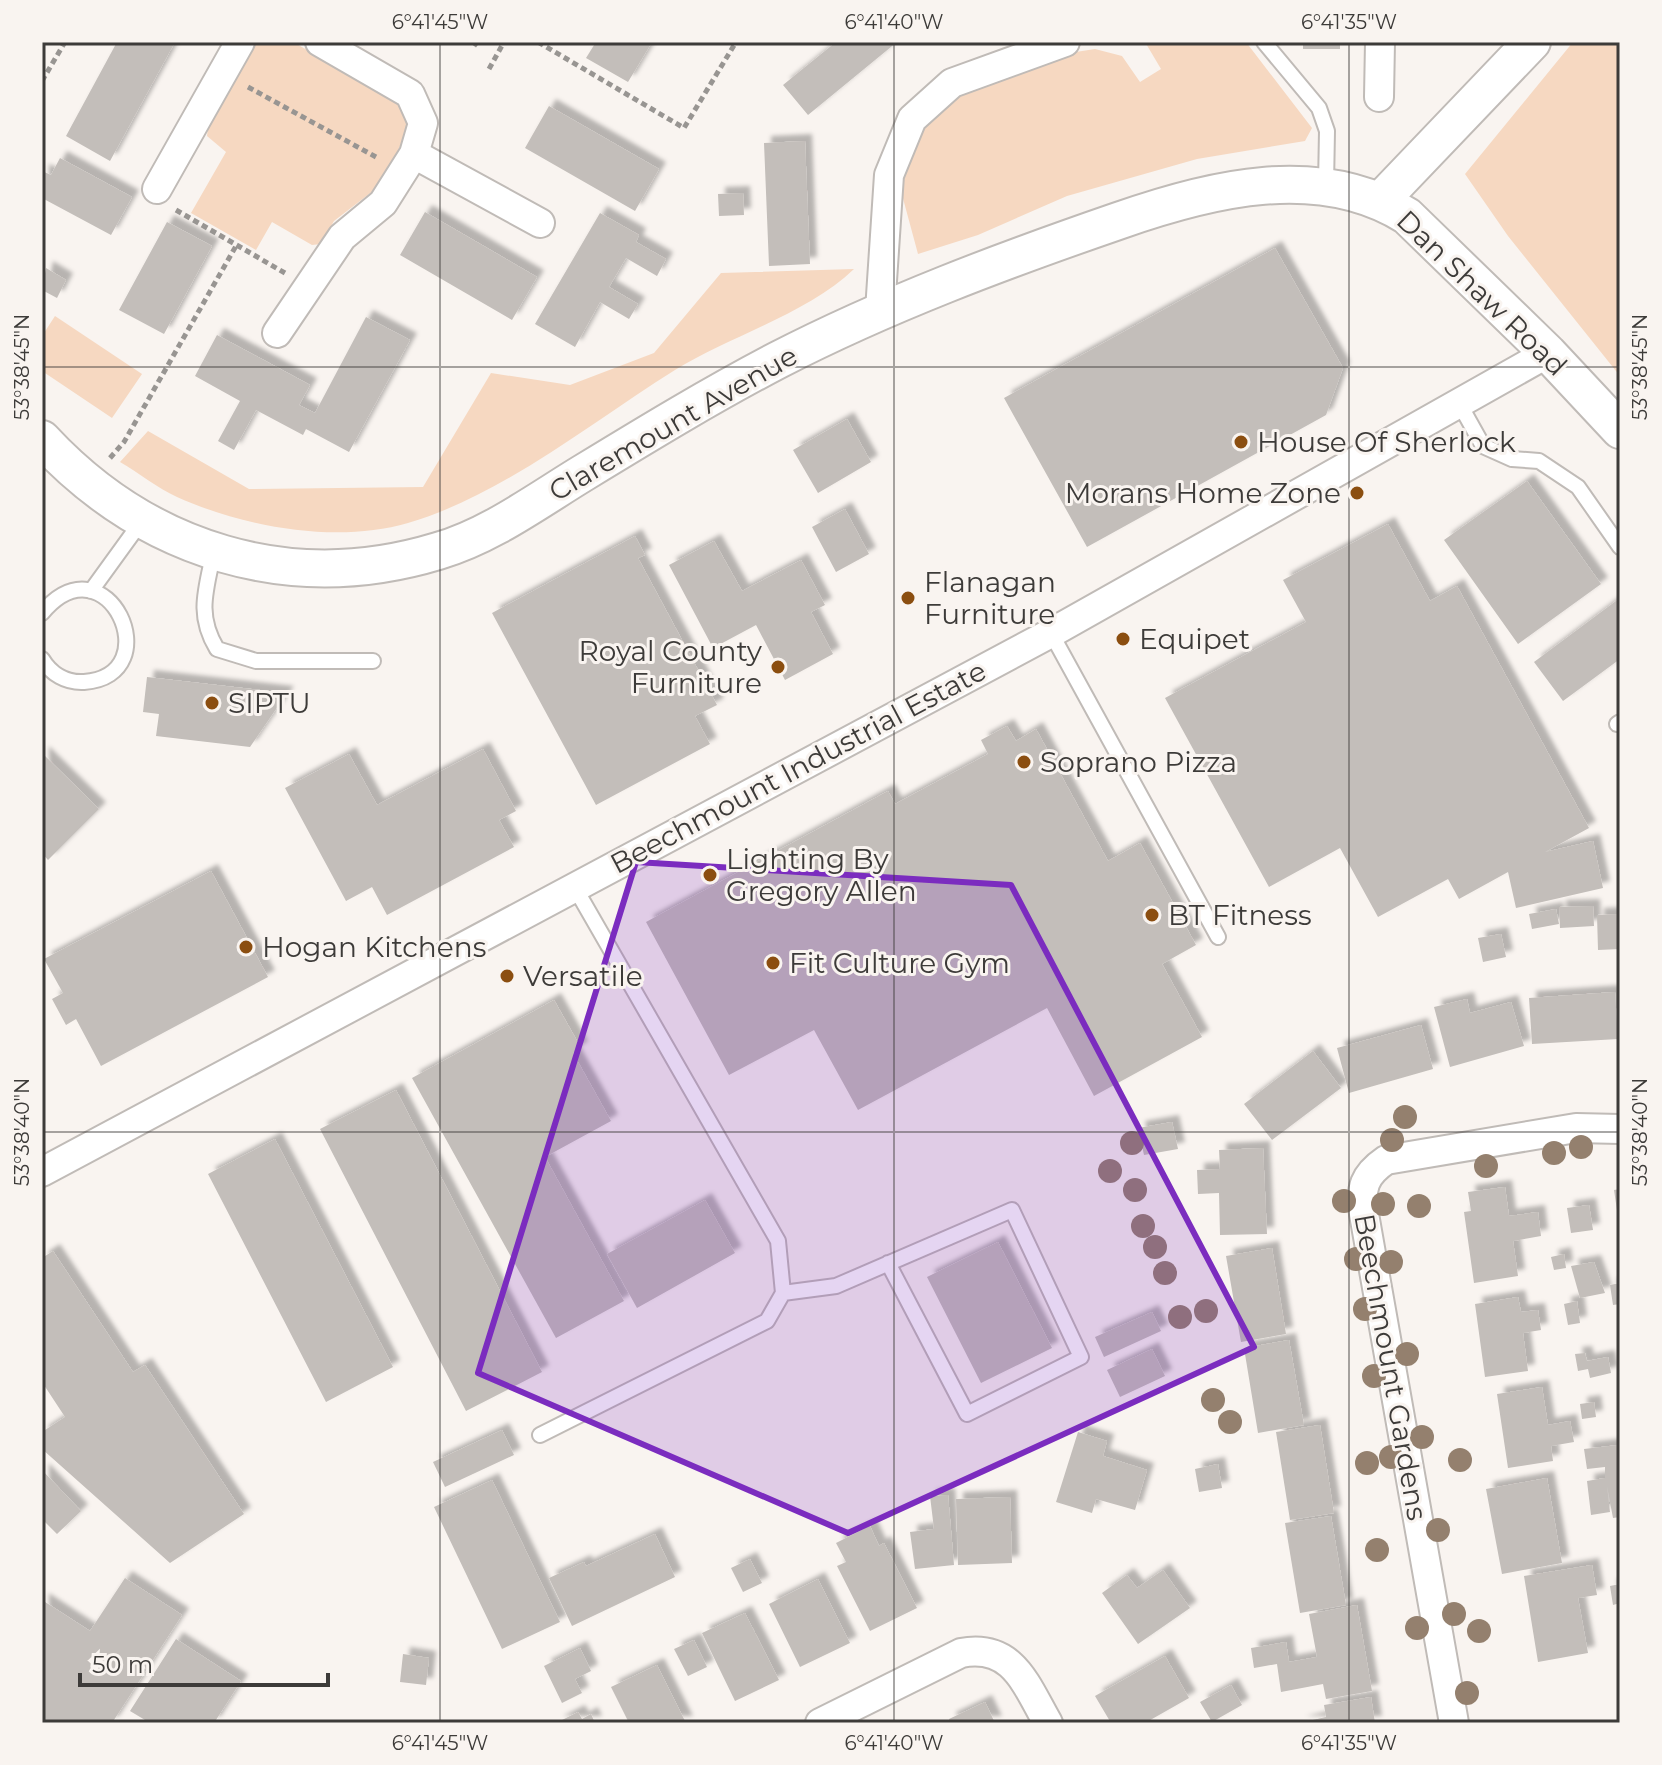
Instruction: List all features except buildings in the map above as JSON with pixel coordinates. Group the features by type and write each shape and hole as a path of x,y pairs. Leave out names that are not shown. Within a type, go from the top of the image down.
{"street":[{"path":"157,189 240,42"},
{"path":"277,333 342,237 383,203 409,163 423,123 410,94 320,42"},
{"path":"880,311 889,175 912,119 952,83 1065,42"},
{"path":"1379,97 1380,42"},
{"path":"1381,200 1532,42"},
{"path":"409,163 540,223"},
{"name":"Claremount Avenue","path":"52,450 102,495 141,522 214,551 279,566 333,568 384,563 439,551 489,530 676,415 880,311 994,264 1165,204 1263,186 1326,185"},
{"name":"Dan Shaw Road","path":"1326,185 1381,200 1407,216 1548,353 1620,430"},
{"name":"Beechmount Industrial Estate","path":"42,1172 1051,633 1548,353"},
{"name":"Beechmount Gardens","path":"1454,1723 1364,1214 1362,1186 1369,1171 1386,1160 1576,1128 1620,1129"},
{"path":"820,1723 961,1653 979,1649 1016,1667 1048,1723"}],"lane":[{"path":"1264,42 1319,108 1327,131 1326,185"},
{"path":"1459,403 1483,446 1512,459 1539,461 1578,487 1620,547"},
{"path":"91,591 141,522"},
{"path":"214,551 204,599 204,628 217,649 256,661 373,661"},
{"path":"42,613 63,594 91,591 116,606 124,618 127,632 121,660 100,678 86,682 58,676 42,659"},
{"path":"1051,633 1218,937"},
{"path":"540,1435 767,1321 783,1293 778,1241 574,886"},
{"path":"783,1293 836,1286 888,1263 1012,1210 1081,1357 967,1414 888,1263"}],"path":[{"path":"42,81 65,42"},
{"path":"489,69 504,42"},
{"path":"538,42 684,128 736,42"},
{"path":"222,73 409,163"},
{"path":"157,189 181,216 307,285"},
{"path":"52,450 81,441 106,463 124,442 236,246"}],"highlighted area":[{"path":"636,862 1011,885 1254,1347 848,1533 478,1373"}],"shaded area":[{"path":"257,42 293,42 397,101 407,119 405,136 385,177 373,191 334,221 321,244 312,245 272,222 256,250 191,213 226,152 207,136 208,127"},
{"path":"1145,42 1246,42 1312,128 1305,141 1197,159 1067,196 978,235 918,254 901,191 903,157 932,115 967,85 1063,54 1095,49 1122,56 1140,82 1161,69"},
{"path":"1573,42 1620,42 1620,376 1508,236 1465,174"},
{"path":"854,269 815,299 675,370 512,476 443,511 408,523 351,532 321,532 261,524 203,508 177,497 120,462 148,431 249,489 423,487 491,373 570,385 654,353 721,273"},
{"path":"55,316 142,374 112,418 42,371 42,336"}],"place":[{"name":"House Of Sherlock","path":"1241,442"},
{"name":"Morans Home Zone","path":"1357,493"},
{"name":"Flanagan Furniture","path":"908,598"},
{"name":"Equipet","path":"1123,639"},
{"name":"Royal County Furniture","path":"778,667"},
{"name":"SIPTU","path":"212,703"},
{"name":"Soprano Pizza","path":"1024,762"},
{"name":"Lighting By Gregory Allen","path":"710,875"},
{"name":"BT Fitness","path":"1152,915"},
{"name":"Hogan Kitchens","path":"246,947"},
{"name":"Fit Culture Gym","path":"773,963"},
{"name":"Versatile","path":"507,976"}]}
